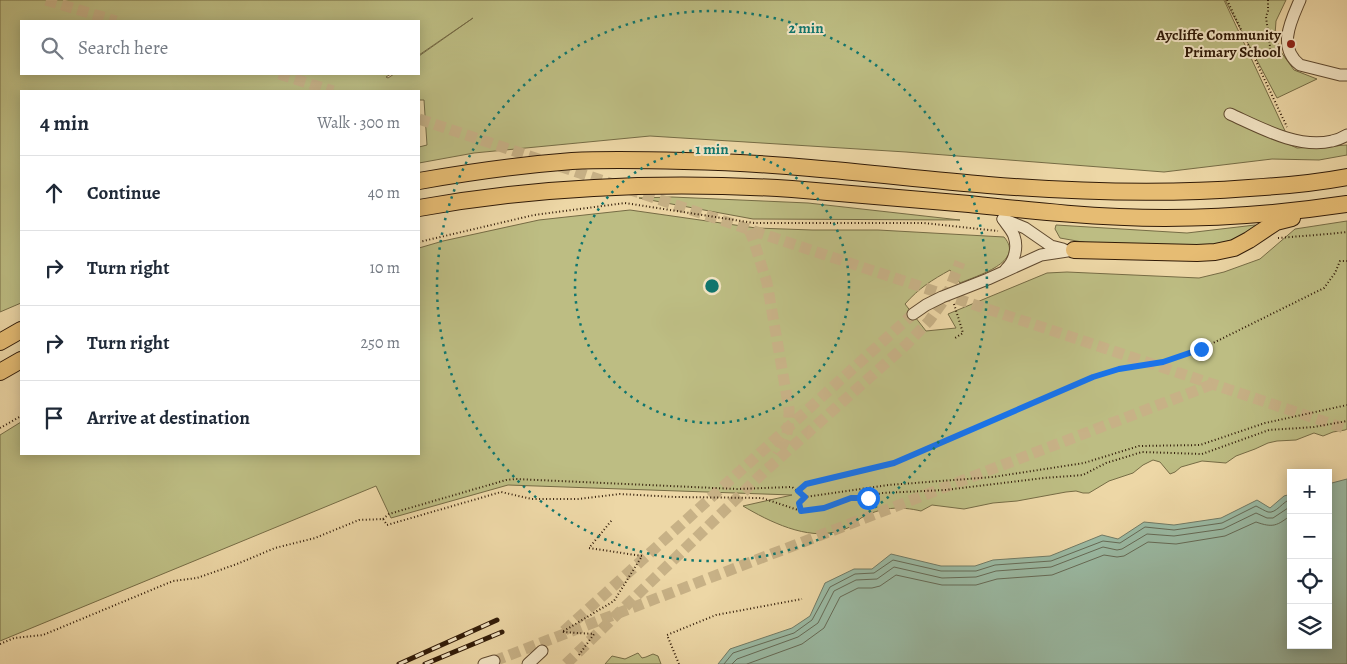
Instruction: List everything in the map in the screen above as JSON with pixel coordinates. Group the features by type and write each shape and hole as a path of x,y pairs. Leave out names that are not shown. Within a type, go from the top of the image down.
{"highway":[{"path":"420,181 505,167 574,161 640,160 809,168 991,185 1100,192 1223,190 1283,186 1347,177"},
{"path":"420,208 489,197 563,189 700,185 791,189 1054,212 1163,218 1236,216 1347,204"},
{"path":"880,197 1001,225"},
{"path":"1074,250 1197,253 1224,251 1243,244 1276,222 1330,206"},
{"path":"0,342 20,331"},
{"path":"0,372 20,361"}],"lane":[{"path":"1300,0 1289,26 1287,38 1295,61 1300,65 1347,75"},
{"path":"1230,114 1259,128 1307,143 1335,141 1347,135"},
{"path":"1001,225 1025,228 1051,246 1074,250"},
{"path":"998,274 1010,265 1014,258 1015,249 1014,236 1001,225"},
{"path":"913,314 942,297 1041,255 1074,250"}],"path":[{"path":"1227,0 1293,140"},
{"path":"1268,0 1266,17 1271,54"},
{"path":"420,242 534,215 625,203 754,223 1001,225"},
{"path":"1276,238 1347,232"},
{"path":"798,491 806,484 894,463 1093,377 1119,369 1163,362 1201,349 1324,288 1335,273 1340,261 1347,262"},
{"path":"953,299 963,333 955,338"},
{"path":"801,511 799,503 805,497 888,484 993,477 1084,463 1139,446 1200,445 1265,423 1347,405"},
{"path":"0,428 20,417"},
{"path":"383,519 387,525 501,492 532,499 578,499 620,494 762,498 801,511 824,508 851,498 868,498 881,493 945,490 1083,475 1106,463 1142,452 1202,454 1269,430 1314,427 1347,421"},
{"path":"0,644 14,638 43,635 173,581 197,578 275,548 315,538 359,520 383,519 389,514 506,480 738,489 792,487 805,497"},
{"path":"579,655 594,634 562,632 614,601 642,556 589,548 612,520"},
{"path":"679,664 667,635 716,615 802,598"}],"green space":[{"path":"0,0 1224,0 1286,133 1238,122 1297,148 1347,145 1347,155 1319,160 1272,159 1164,172 906,152 650,136 474,153 420,163 420,147 427,145 424,100 420,100 420,90 20,90 20,303 0,312"},
{"path":"1225,0 1286,0 1276,21 1275,35 1281,52 1294,70 1317,79 1277,98"},
{"path":"672,197 808,203 960,220 753,219 639,198"},
{"path":"630,210 756,228 878,230 1004,237 1009,246 1009,254 996,267 960,283 950,270 915,293 905,304 926,331 956,328 948,314 1047,273 1067,272 1199,278 1224,272 1260,259 1295,229 1347,221 1347,429 1323,436 1314,433 1296,440 1268,443 1236,456 1226,463 1202,461 1181,467 1170,474 1160,462 1153,460 1133,473 1109,481 1089,493 1066,492 964,509 932,505 921,511 891,508 868,514 848,528 826,533 814,533 789,528 764,518 743,506 792,495 508,485 391,518 376,486 0,641 0,435 20,423 20,455 420,455 420,248 539,220"},
{"path":"1056,225 1187,233 1255,225 1261,227 1251,234 1215,245 1163,246 1088,243 1060,238 1055,229"},
{"path":"638,653 642,658 653,654 658,656 661,664 605,664 612,656 625,659"}],"water":[{"path":"1347,479 1347,664 718,664 730,649 792,628 810,616 825,583 854,569 872,569 891,554 941,566 975,566 993,560 1050,556 1102,535 1118,539 1144,522 1174,525 1221,518 1257,500 1270,508 1287,495 1287,649 1332,649 1332,483"}],"tunnel":[{"path":"46,0 113,20"},
{"path":"282,75 330,90"},
{"path":"420,119 613,184"},
{"path":"628,189 1347,429"},
{"path":"749,230 767,283 789,409 787,433 777,455"},
{"path":"566,664 764,472 907,344 929,321 947,296 960,262"},
{"path":"564,631 913,314"},
{"path":"494,661 1213,384"}],"railway":[{"path":"399,664 497,620"},
{"path":"425,664 502,632"}],"place":[{"name":"Aycliffe Community Primary School","path":"1291,44"}],"route":[{"path":"868,498 851,498 824,508 801,511 799,503 805,497 798,491 806,484 894,463 1093,377 1119,369 1163,362 1201,349"}]}
